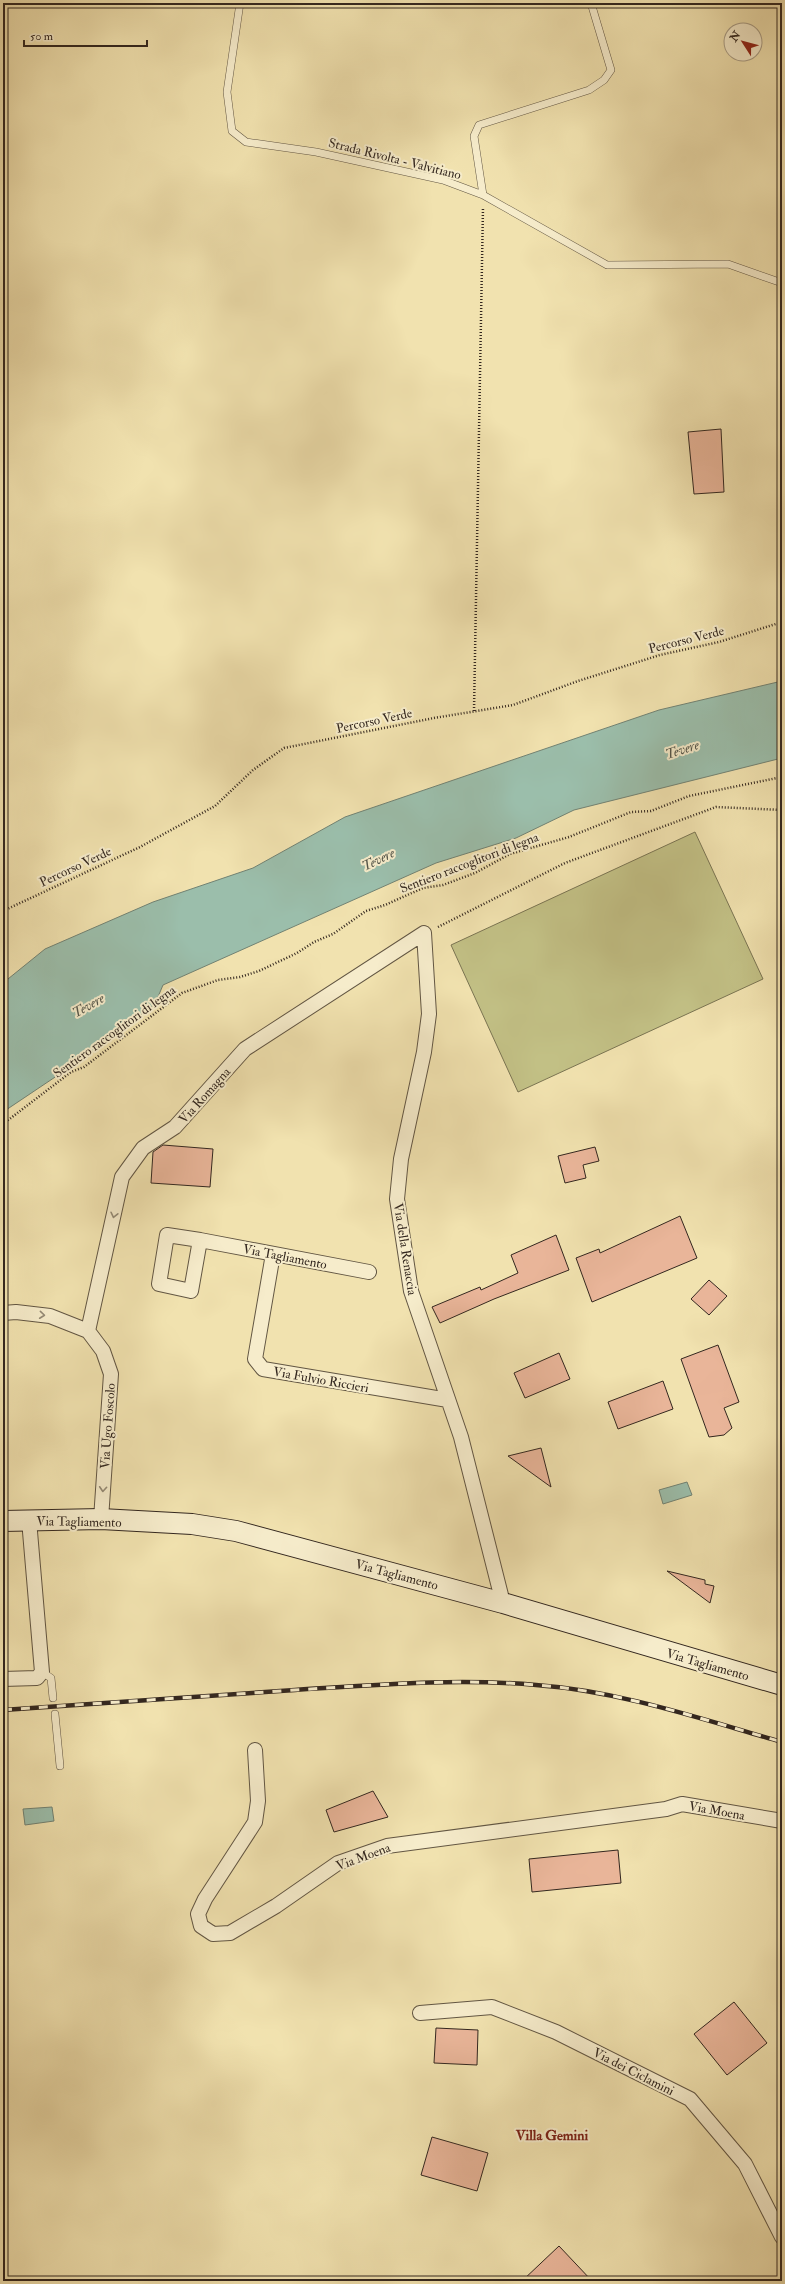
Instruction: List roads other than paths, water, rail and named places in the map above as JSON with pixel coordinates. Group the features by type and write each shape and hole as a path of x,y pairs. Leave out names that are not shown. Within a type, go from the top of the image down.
{"street":[{"name":"Via Romagna","path":"88,1331 122,1176 143,1148 175,1126 244,1049 424,934"},
{"name":"Via della Renaccia","path":"424,934 429,1014 424,1052 401,1159 397,1199 411,1291 461,1437 503,1603"},
{"name":"Via Tagliamento","path":"200,1240 369,1272"},
{"name":"Via Fulvio Riccieri","path":"273,1254 255,1358 263,1369 448,1400"},
{"path":"3,1314 16,1312 50,1316 88,1331"},
{"name":"Via Ugo Foscolo","path":"88,1331 103,1351 111,1374 101,1519"},
{"name":"Via Tagliamento","path":"3,1521 101,1519 192,1524 236,1531 503,1603 782,1685"},
{"path":"3,1679 37,1678 42,1672 29,1520"},
{"name":"Via Moena","path":"255,1750 258,1801 255,1822 205,1898 198,1914 201,1926 213,1934 230,1933 276,1906 338,1863 387,1846 666,1808 682,1804 782,1821"},
{"name":"Via dei Ciclamini","path":"420,2013 492,2007 556,2032 690,2100 745,2164 782,2237"}],"lane":[{"name":"Strada Rivolta - Valvitiano","path":"240,3 227,92 232,131 246,142 316,152 443,180 484,195 607,265 728,264 782,283"},
{"path":"484,195 474,136 479,125 589,90 604,80 612,70 591,3"},
{"path":"42,1672 52,1678 53,1698"},
{"path":"55,1714 60,1766"}],"water":[{"name":"Tevere","path":"782,681 782,758 574,810 516,838 436,863 163,985 155,1004 88,1055 3,1112 3,983 45,949 153,902 253,868 345,817 659,710"},
{"path":"687,1482 692,1495 663,1504 659,1490"},
{"path":"52,1807 54,1821 25,1825 23,1809"}],"railway":[{"path":"3,1710 385,1684 446,1682 506,1683 567,1688 598,1693 691,1715 782,1742"}],"district":[{"name":"Villa Gemini","path":"552,2135"}]}
